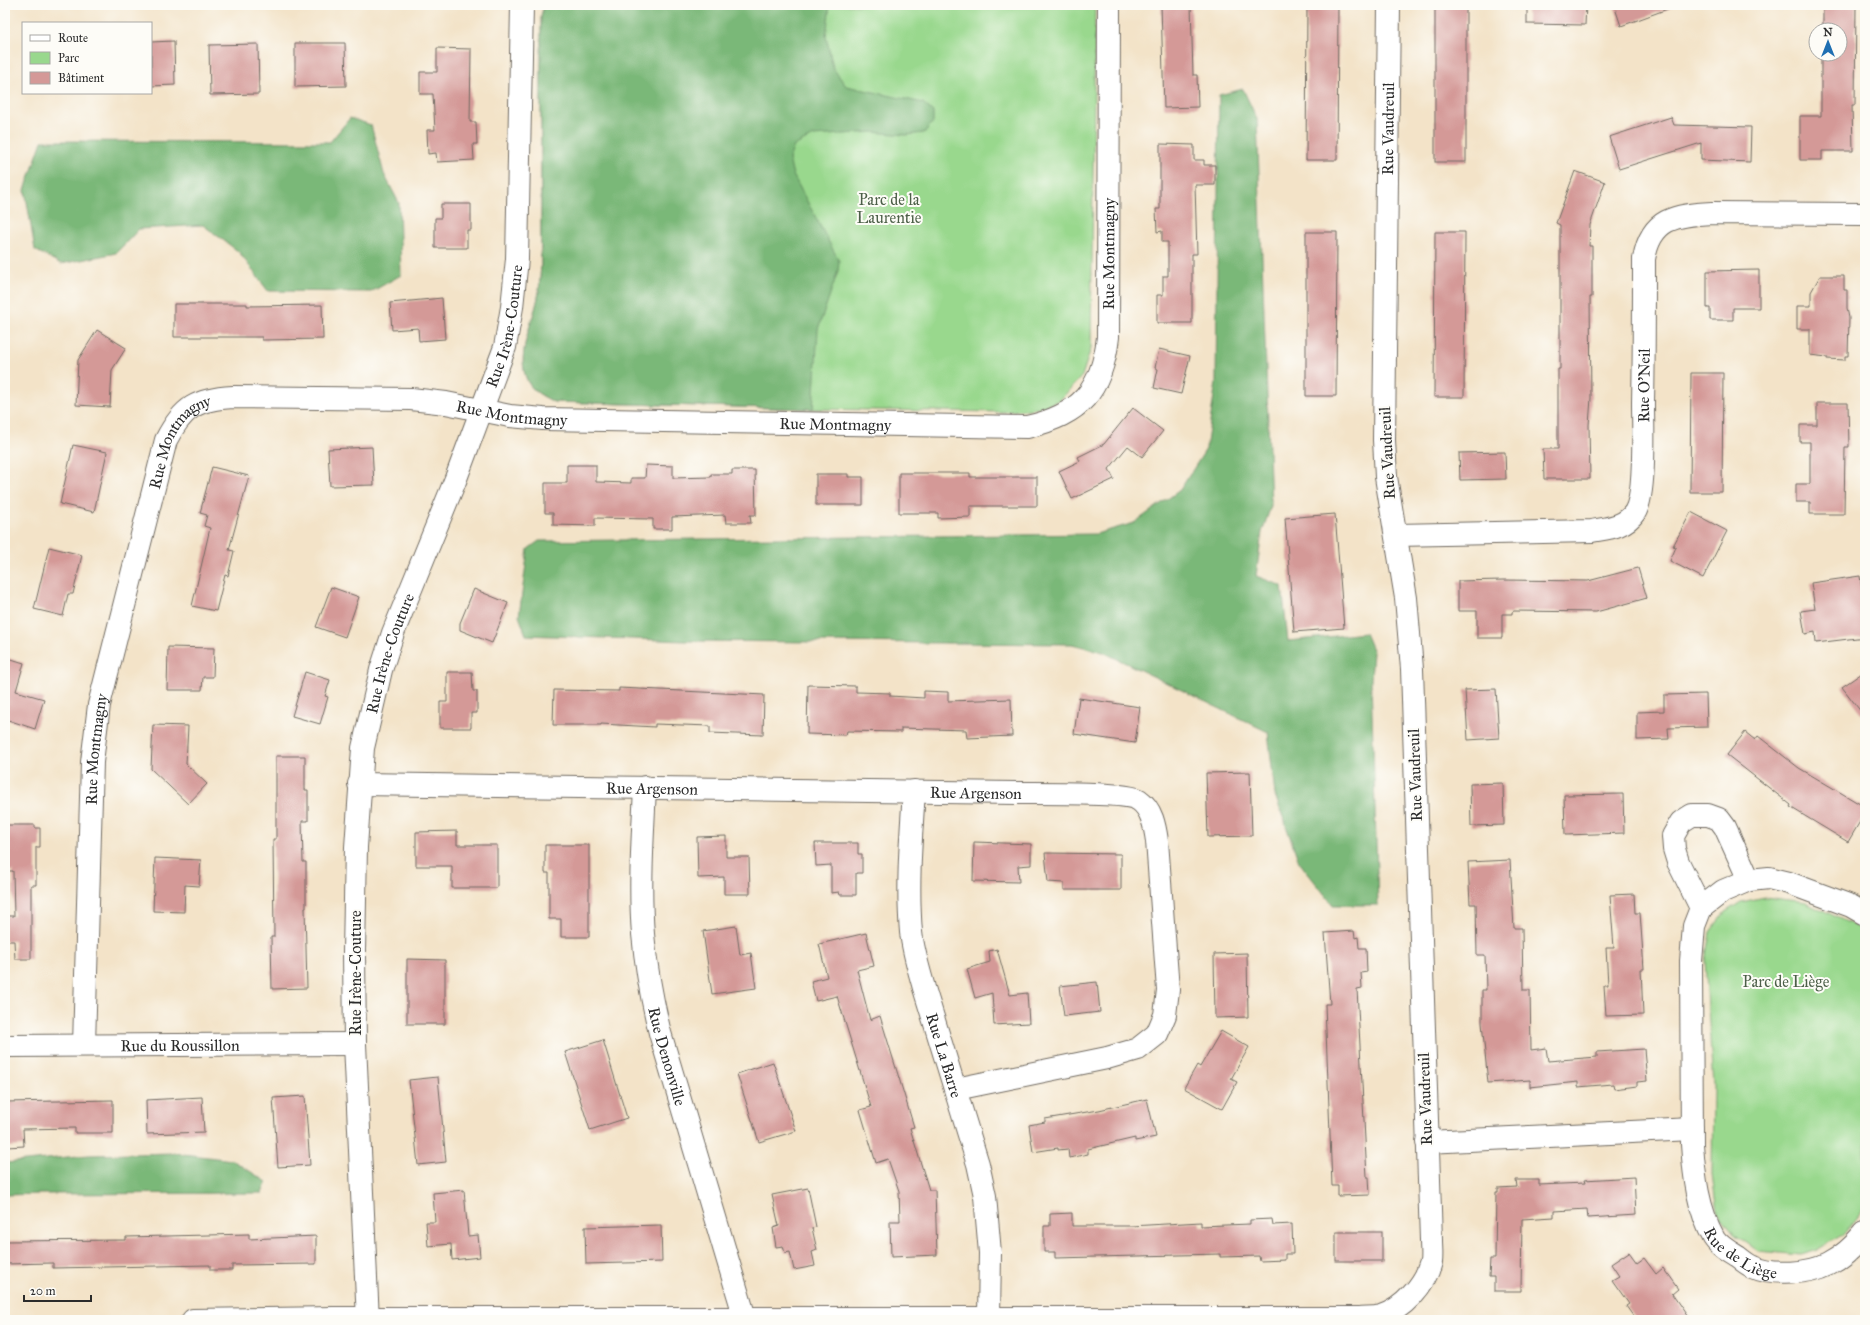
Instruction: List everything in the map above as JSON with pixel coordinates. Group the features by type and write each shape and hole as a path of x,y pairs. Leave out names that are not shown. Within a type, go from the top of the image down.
{"street":[{"name":"Rue Irène-Couture","path":"368,1319 355,1044 354,944 356,846 359,784 363,748 381,670 393,633 455,481 480,410 505,347 512,307 517,259 520,10 522,5"},
{"name":"Rue Montmagny","path":"84,1045 90,793 99,705 166,440 175,424 186,410 199,403 215,398 233,397 411,399 510,416 543,420 1027,427 1064,415 1084,399 1098,381 1106,357 1108,338 1109,5"},
{"name":"Rue Vaudreuil","path":"193,1320 989,1317 1172,1319 1359,1318 1380,1316 1399,1306 1412,1294 1423,1281 1431,1262 1412,669 1406,598 1386,477 1384,440 1389,5"},
{"name":"Rue O'Neil","path":"1396,536 1592,531 1611,528 1625,522 1635,511 1640,497 1643,460 1644,259 1647,243 1654,231 1669,220 1690,214 1865,214"},
{"name":"Rue Argenson","path":"359,784 914,791 1122,795 1139,799 1150,814 1155,826 1168,990 1165,1015 1158,1034 1138,1049 1107,1058 956,1090"},
{"name":"Rue Denonville","path":"645,787 641,887 646,967 662,1041 745,1318"},
{"name":"Rue La Barre","path":"914,791 910,889 911,932 918,968 978,1164 985,1196 990,1253 989,1317"},
{"path":"1749,880 1725,827 1719,819 1708,815 1692,815 1681,822 1674,836 1674,849 1678,862 1701,908 1723,891 1749,880 1769,878 1789,883 1851,906 1865,914"},
{"name":"Rue de Liège","path":"1701,908 1694,926 1691,961 1692,1129 1694,1171 1705,1218 1715,1240 1728,1252 1753,1267 1775,1273 1799,1272 1827,1265 1846,1253 1865,1233"},
{"name":"Rue du Roussillon","path":"5,1046 355,1044"},
{"path":"1427,1142 1692,1129"}],"green space":[{"name":"Parc de la Laurentie","path":"544,5 1095,5 1091,348 1082,376 1060,400 1040,408 1004,412 813,409 554,402 540,394 530,386 528,382 524,371 523,360 524,349 537,303 541,265 541,16"},
{"path":"544,5 830,5 826,36 833,68 846,86 923,103 933,112 933,122 924,133 906,135 873,132 813,136 794,146 789,159 793,175 839,261 838,271 818,329 813,409 554,402 530,386 524,371 523,360 524,349 537,303 541,265 541,16"},
{"path":"1243,89 1257,119 1271,506 1262,532 1256,576 1282,586 1288,641 1365,633 1373,652 1371,680 1378,905 1333,905 1299,862 1275,795 1268,732 1103,652 1072,644 685,641 526,635 519,616 528,549 539,541 1096,534 1134,523 1180,490 1206,449 1216,382 1219,95"},
{"path":"350,118 371,125 384,174 399,203 401,275 371,292 268,291 239,252 203,225 139,229 116,253 61,264 35,250 25,190 42,141 330,142"},
{"name":"Parc de Liège","path":"1765,897 1806,902 1865,931 1865,1207 1842,1235 1818,1250 1800,1255 1758,1251 1734,1234 1717,1212 1712,1174 1713,1086 1705,961 1710,932 1725,912 1741,902"},
{"path":"175,1153 232,1160 267,1182 262,1193 5,1195 5,1163 89,1155"}],"building":[{"path":"1161,5 1191,5 1193,75 1197,75 1198,107 1164,108"},
{"path":"1307,5 1338,5 1337,160 1306,160"},
{"path":"1435,5 1466,5 1466,162 1435,162"},
{"path":"1527,5 1586,5 1585,25 1527,24"},
{"path":"1614,5 1673,5 1673,7 1621,26"},
{"path":"1823,5 1856,5 1855,105 1852,105 1853,151 1822,151 1822,160 1800,160 1800,116 1821,116 1821,62 1848,62 1848,22 1823,22"},
{"path":"174,41 175,85 152,86 152,42"},
{"path":"295,43 345,43 346,86 295,87"},
{"path":"258,44 259,94 210,95 209,45"},
{"path":"437,48 471,49 470,122 476,122 477,144 473,144 474,160 437,162 436,153 428,154 427,130 435,130 433,94 420,94 420,72 437,72"},
{"path":"1671,117 1674,125 1751,127 1750,162 1701,160 1701,143 1619,169 1609,137"},
{"path":"1160,144 1194,145 1194,160 1204,160 1204,165 1215,165 1215,185 1195,185 1197,254 1192,254 1192,323 1157,323 1157,295 1163,295 1163,276 1168,276 1168,242 1162,242 1162,231 1157,232 1156,209 1160,209"},
{"path":"1575,171 1605,182 1590,225 1589,246 1592,246 1592,297 1590,297 1590,479 1544,479 1543,449 1558,449 1558,369 1560,369 1560,225 1556,223"},
{"path":"441,204 471,204 471,230 467,230 467,248 435,248 435,218 441,218"},
{"path":"1306,232 1337,232 1336,396 1306,396"},
{"path":"1435,232 1465,232 1464,397 1434,397"},
{"path":"1759,270 1759,308 1733,308 1733,320 1710,320 1710,308 1707,308 1707,271"},
{"path":"1820,276 1844,276 1844,290 1847,290 1847,308 1849,318 1848,356 1845,356 1845,360 1827,359 1827,357 1810,355 1810,329 1797,329 1797,306 1811,306 1811,292"},
{"path":"442,298 445,339 419,341 418,328 392,330 390,303"},
{"path":"174,304 247,304 247,306 322,305 323,339 262,340 262,337 174,337"},
{"path":"97,330 126,348 112,370 110,407 76,405 78,360"},
{"path":"1159,349 1190,356 1181,394 1154,388 1158,369 1155,368"},
{"path":"1691,373 1723,373 1722,492 1690,492"},
{"path":"1817,403 1848,403 1849,447 1845,447 1844,514 1810,514 1810,502 1796,502 1796,484 1810,484 1810,442 1800,442 1800,425 1817,425"},
{"path":"1133,408 1163,431 1142,457 1128,446 1109,469 1114,479 1072,499 1059,471 1080,461 1078,457 1104,444"},
{"path":"73,445 107,452 94,512 60,504"},
{"path":"372,447 374,485 330,486 328,449"},
{"path":"1505,452 1506,479 1460,480 1459,453"},
{"path":"567,465 596,465 596,482 631,483 631,478 645,478 646,465 673,466 673,478 711,477 711,474 732,474 732,470 755,470 756,515 750,515 751,523 726,523 725,515 672,517 672,529 653,529 653,519 595,518 595,526 553,525 553,513 545,513 545,483 567,483"},
{"path":"212,467 249,476 229,550 234,551 228,576 225,575 216,611 192,606 210,528 204,526 207,515 200,513"},
{"path":"899,473 970,473 970,477 1037,477 1037,506 970,506 970,517 938,518 938,513 899,513"},
{"path":"816,474 848,474 848,477 863,477 863,505 816,505"},
{"path":"1691,512 1727,531 1703,578 1670,561 1676,547 1673,546"},
{"path":"1335,514 1344,628 1294,632 1285,518"},
{"path":"49,547 82,555 73,594 68,594 63,616 34,609"},
{"path":"1638,568 1647,598 1596,612 1514,611 1512,614 1502,614 1502,638 1477,638 1477,611 1458,611 1458,581 1588,581"},
{"path":"1860,576 1865,611 1865,637 1816,643 1815,632 1805,634 1801,611 1815,609 1811,583"},
{"path":"331,587 359,597 345,637 316,627"},
{"path":"474,589 508,603 492,643 460,630 460,623"},
{"path":"168,647 214,648 213,677 203,677 202,690 167,690"},
{"path":"5,657 24,663 16,691 44,699 35,729 5,719"},
{"path":"1865,671 1865,717 1842,687"},
{"path":"305,672 330,680 325,696 328,697 320,724 292,716"},
{"path":"447,672 472,672 473,691 477,691 477,713 471,713 471,728 440,728 440,702 447,702"},
{"path":"808,685 856,686 856,692 890,693 890,696 924,698 924,691 948,692 948,701 1011,699 1012,736 967,738 966,730 901,728 901,732 847,731 846,735 807,734"},
{"path":"619,688 764,695 763,735 710,733 710,726 655,724 655,727 601,724 553,725 554,690 619,691"},
{"path":"1496,689 1499,738 1468,740 1465,690"},
{"path":"1706,694 1707,727 1668,728 1669,739 1637,740 1637,712 1664,711 1664,695"},
{"path":"1079,698 1140,707 1135,743 1074,734"},
{"path":"153,725 188,726 186,764 207,784 188,804 151,769"},
{"path":"1745,732 1755,740 1758,736 1799,768 1865,807 1865,813 1848,842 1790,807 1791,805 1727,755"},
{"path":"276,756 305,756 305,790 308,790 308,821 302,821 303,862 306,862 305,908 307,988 272,989 271,937 274,937 273,839 276,839"},
{"path":"1250,772 1252,836 1208,837 1206,773"},
{"path":"1503,783 1504,825 1471,826 1470,784"},
{"path":"1623,794 1624,833 1565,835 1564,795"},
{"path":"5,825 35,825 35,828 40,828 40,847 36,847 36,885 31,885 31,959 15,959 14,941 5,941 5,916 14,916 13,871 5,871"},
{"path":"457,831 457,845 497,845 497,888 452,888 452,866 416,866 416,832"},
{"path":"726,836 726,857 749,857 750,894 724,894 724,877 698,878 697,837"},
{"path":"974,842 1031,844 1031,865 1018,866 1019,882 973,881"},
{"path":"815,843 858,843 858,854 862,854 862,873 856,873 856,895 840,895 839,892 831,893 831,865 816,866"},
{"path":"545,845 589,845 589,937 561,937 561,919 549,919 549,873 545,873"},
{"path":"1045,853 1121,854 1121,890 1064,890 1064,883 1048,882"},
{"path":"155,858 201,860 199,886 185,885 184,912 153,911"},
{"path":"1510,860 1514,928 1522,928 1523,990 1530,990 1531,1050 1546,1048 1548,1061 1597,1057 1597,1052 1644,1049 1647,1081 1637,1082 1637,1086 1614,1089 1613,1084 1578,1087 1578,1082 1530,1087 1530,1080 1488,1083 1482,1023 1482,990 1486,990 1485,955 1477,955 1476,904 1470,904 1468,862"},
{"path":"1634,894 1635,913 1640,913 1644,969 1641,969 1643,1015 1606,1016 1604,985 1608,985 1606,948 1614,948 1610,895"},
{"path":"736,926 740,955 751,953 756,988 712,994 703,931"},
{"path":"1354,931 1355,938 1358,937 1359,948 1366,948 1367,972 1361,973 1362,988 1357,989 1367,1177 1369,1177 1370,1195 1338,1196 1338,1186 1332,1186 1325,1004 1330,1004 1325,933"},
{"path":"866,933 874,966 857,970 870,1020 880,1016 914,1127 910,1128 929,1190 935,1190 937,1255 891,1257 890,1221 900,1221 899,1191 888,1159 876,1163 860,1110 871,1107 837,996 816,1001 811,981 827,977 819,944"},
{"path":"997,949 1010,995 1027,993 1029,1023 994,1025 992,993 975,998 967,969 990,962 989,951"},
{"path":"1247,953 1248,1017 1215,1018 1214,954"},
{"path":"407,959 445,960 445,1024 407,1024"},
{"path":"1097,982 1100,1012 1064,1016 1060,986"},
{"path":"1221,1031 1249,1047 1231,1079 1237,1082 1222,1109 1184,1088 1197,1065 1200,1067"},
{"path":"603,1040 627,1118 590,1130 565,1052"},
{"path":"773,1062 796,1131 759,1142 737,1074"},
{"path":"438,1077 446,1162 418,1165 409,1080"},
{"path":"305,1096 310,1165 278,1167 273,1098"},
{"path":"202,1097 204,1132 147,1134 146,1100"},
{"path":"1147,1099 1156,1137 1135,1141 1135,1138 1088,1149 1088,1154 1069,1158 1068,1149 1058,1150 1058,1148 1033,1152 1029,1125 1045,1122 1045,1119 1099,1110"},
{"path":"113,1100 113,1133 75,1133 75,1128 23,1129 24,1146 7,1147 7,1143 5,1143 5,1102"},
{"path":"1634,1177 1636,1215 1588,1218 1587,1209 1554,1211 1554,1217 1522,1219 1521,1291 1494,1291 1494,1277 1489,1277 1490,1259 1495,1259 1496,1192 1498,1192 1498,1188 1517,1187 1516,1180 1539,1180 1539,1185 1585,1183 1584,1180"},
{"path":"808,1188 816,1227 812,1228 817,1250 812,1252 815,1266 794,1270 790,1252 785,1253 783,1246 776,1247 773,1228 779,1226 772,1195"},
{"path":"464,1190 468,1236 478,1235 480,1257 452,1260 451,1244 428,1246 426,1222 435,1222 433,1193"},
{"path":"1072,1213 1072,1226 1131,1226 1201,1222 1201,1226 1250,1224 1250,1220 1272,1219 1273,1225 1292,1224 1293,1254 1285,1254 1285,1260 1260,1261 1259,1256 1220,1257 1220,1254 1055,1258 1055,1252 1044,1252 1044,1226 1050,1226 1050,1214"},
{"path":"661,1225 662,1262 586,1264 585,1227"},
{"path":"1336,1232 1382,1232 1382,1261 1336,1261"},
{"path":"249,1234 249,1239 316,1236 316,1264 232,1265 232,1270 210,1270 210,1265 53,1268 53,1263 5,1264 5,1241 126,1240 126,1237"},
{"path":"1629,1252 1637,1263 1644,1258 1656,1274 1663,1268 1678,1289 1672,1294 1690,1320 1636,1320 1626,1306 1629,1304 1612,1280 1619,1276 1611,1264"}]}
